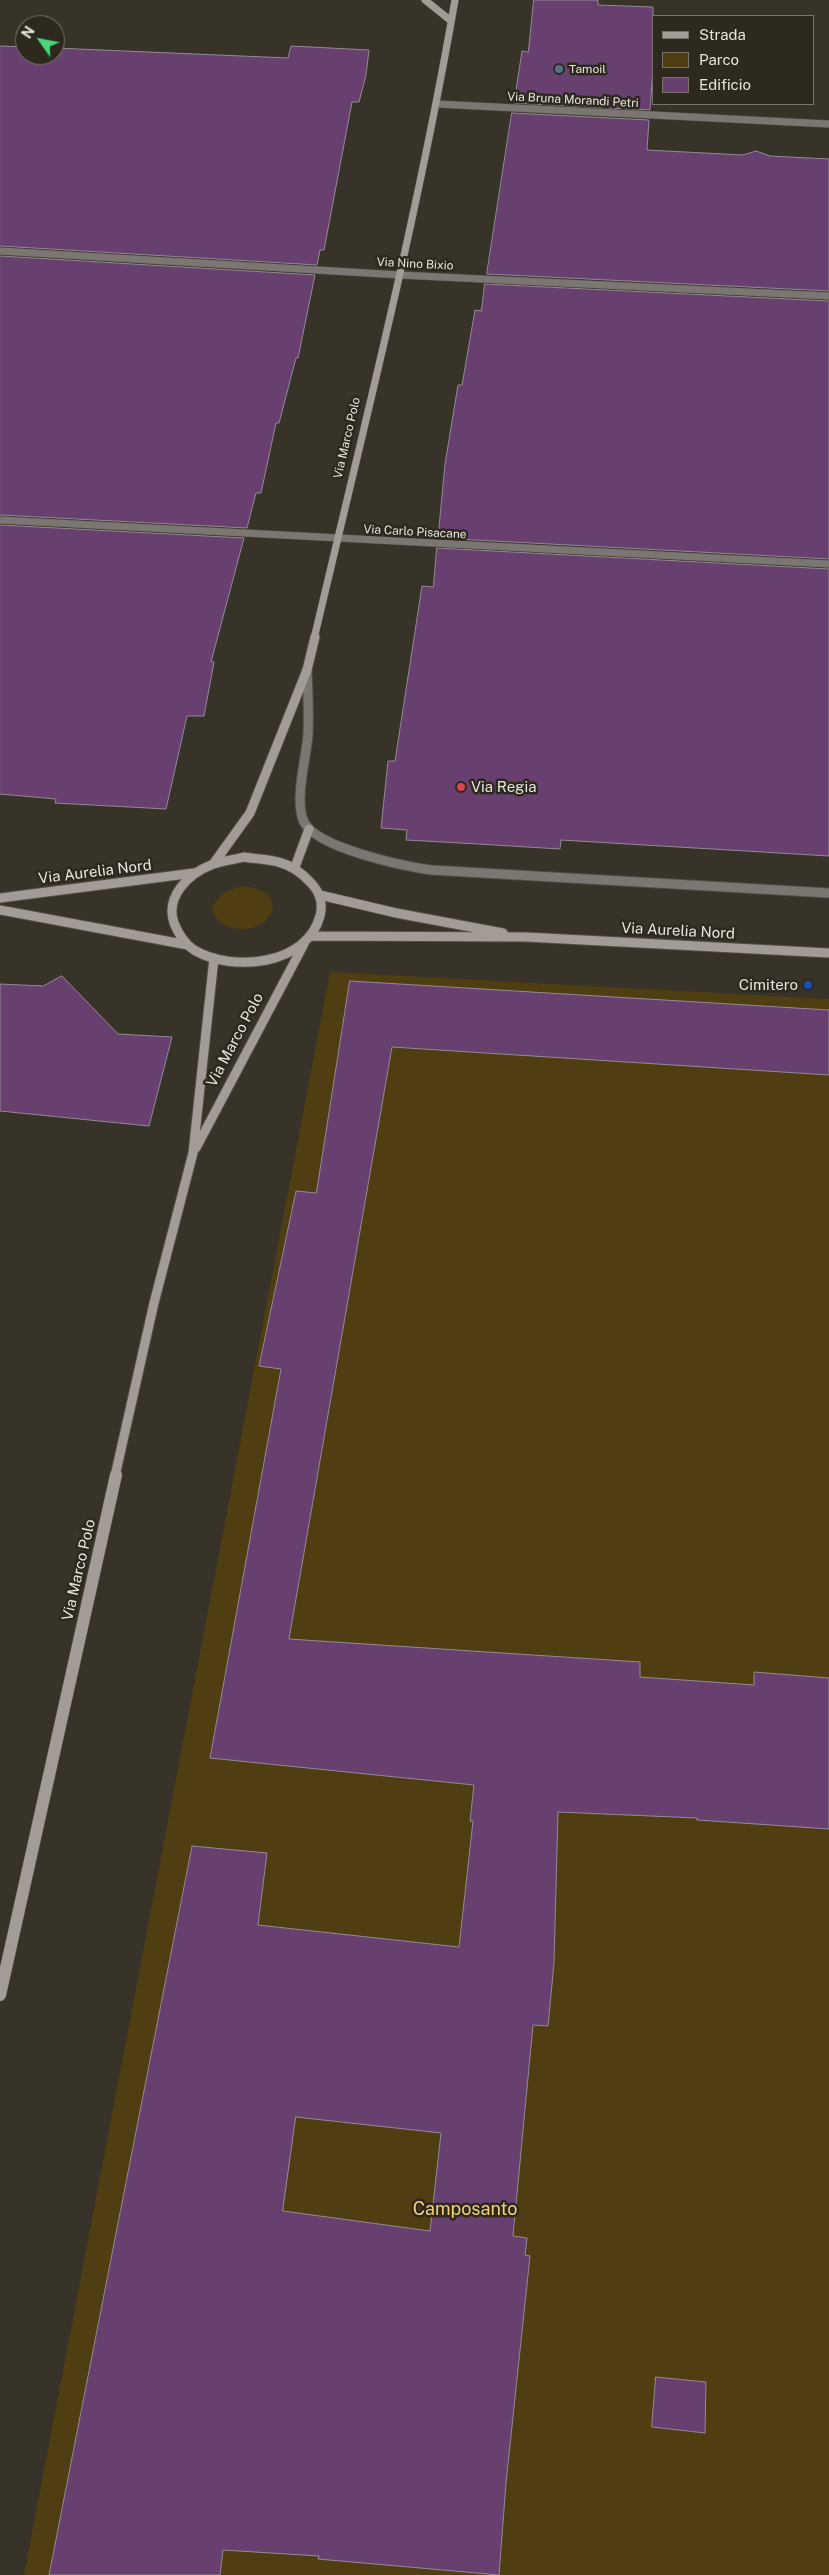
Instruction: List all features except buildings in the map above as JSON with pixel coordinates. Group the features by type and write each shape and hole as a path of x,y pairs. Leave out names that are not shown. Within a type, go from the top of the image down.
{"street":[{"path":"425,0 450,20"},
{"name":"Via Marco Polo","path":"214,863 250,813 257,799 290,709 307,670 336,539 400,275 436,104 454,0"},
{"name":"Via Bruna Morandi Petri","path":"436,104 829,124"},
{"name":"Via Nino Bixio","path":"0,251 400,275 829,296"},
{"name":"Via Carlo Pisacane","path":"0,520 829,564"},
{"path":"307,670 310,706 309,741 300,803 304,821 309,829 336,844 420,869 829,893"},
{"path":"295,867 309,829"},
{"path":"0,910 189,946 214,958 252,962 291,951 308,939 319,923 323,909 320,895 311,879 295,867 262,858 230,858 214,863 194,873 183,882 176,892 170,915 173,926 179,936 189,946"},
{"name":"Via Aurelia Nord","path":"0,898 194,873"},
{"name":"Via Aurelia Nord","path":"320,895 388,911 526,937"},
{"name":"Via Aurelia Nord","path":"308,939 526,937 829,953"},
{"name":"Via Marco Polo","path":"193,1153 308,939"},
{"name":"Via Marco Polo","path":"0,1995 154,1303 193,1153 214,958"}],"green space":[{"path":"241,886 259,890 269,896 273,905 271,914 265,921 255,927 242,929 227,926 218,921 214,913 212,906 223,893"},
{"name":"Camposanto","path":"330,972 829,999 829,2575 24,2575"}],"place":[{"name":"Tamoil","path":"559,69"},
{"name":"Via Regia","path":"461,787"},
{"name":"Cimitero","path":"808,985"}]}
